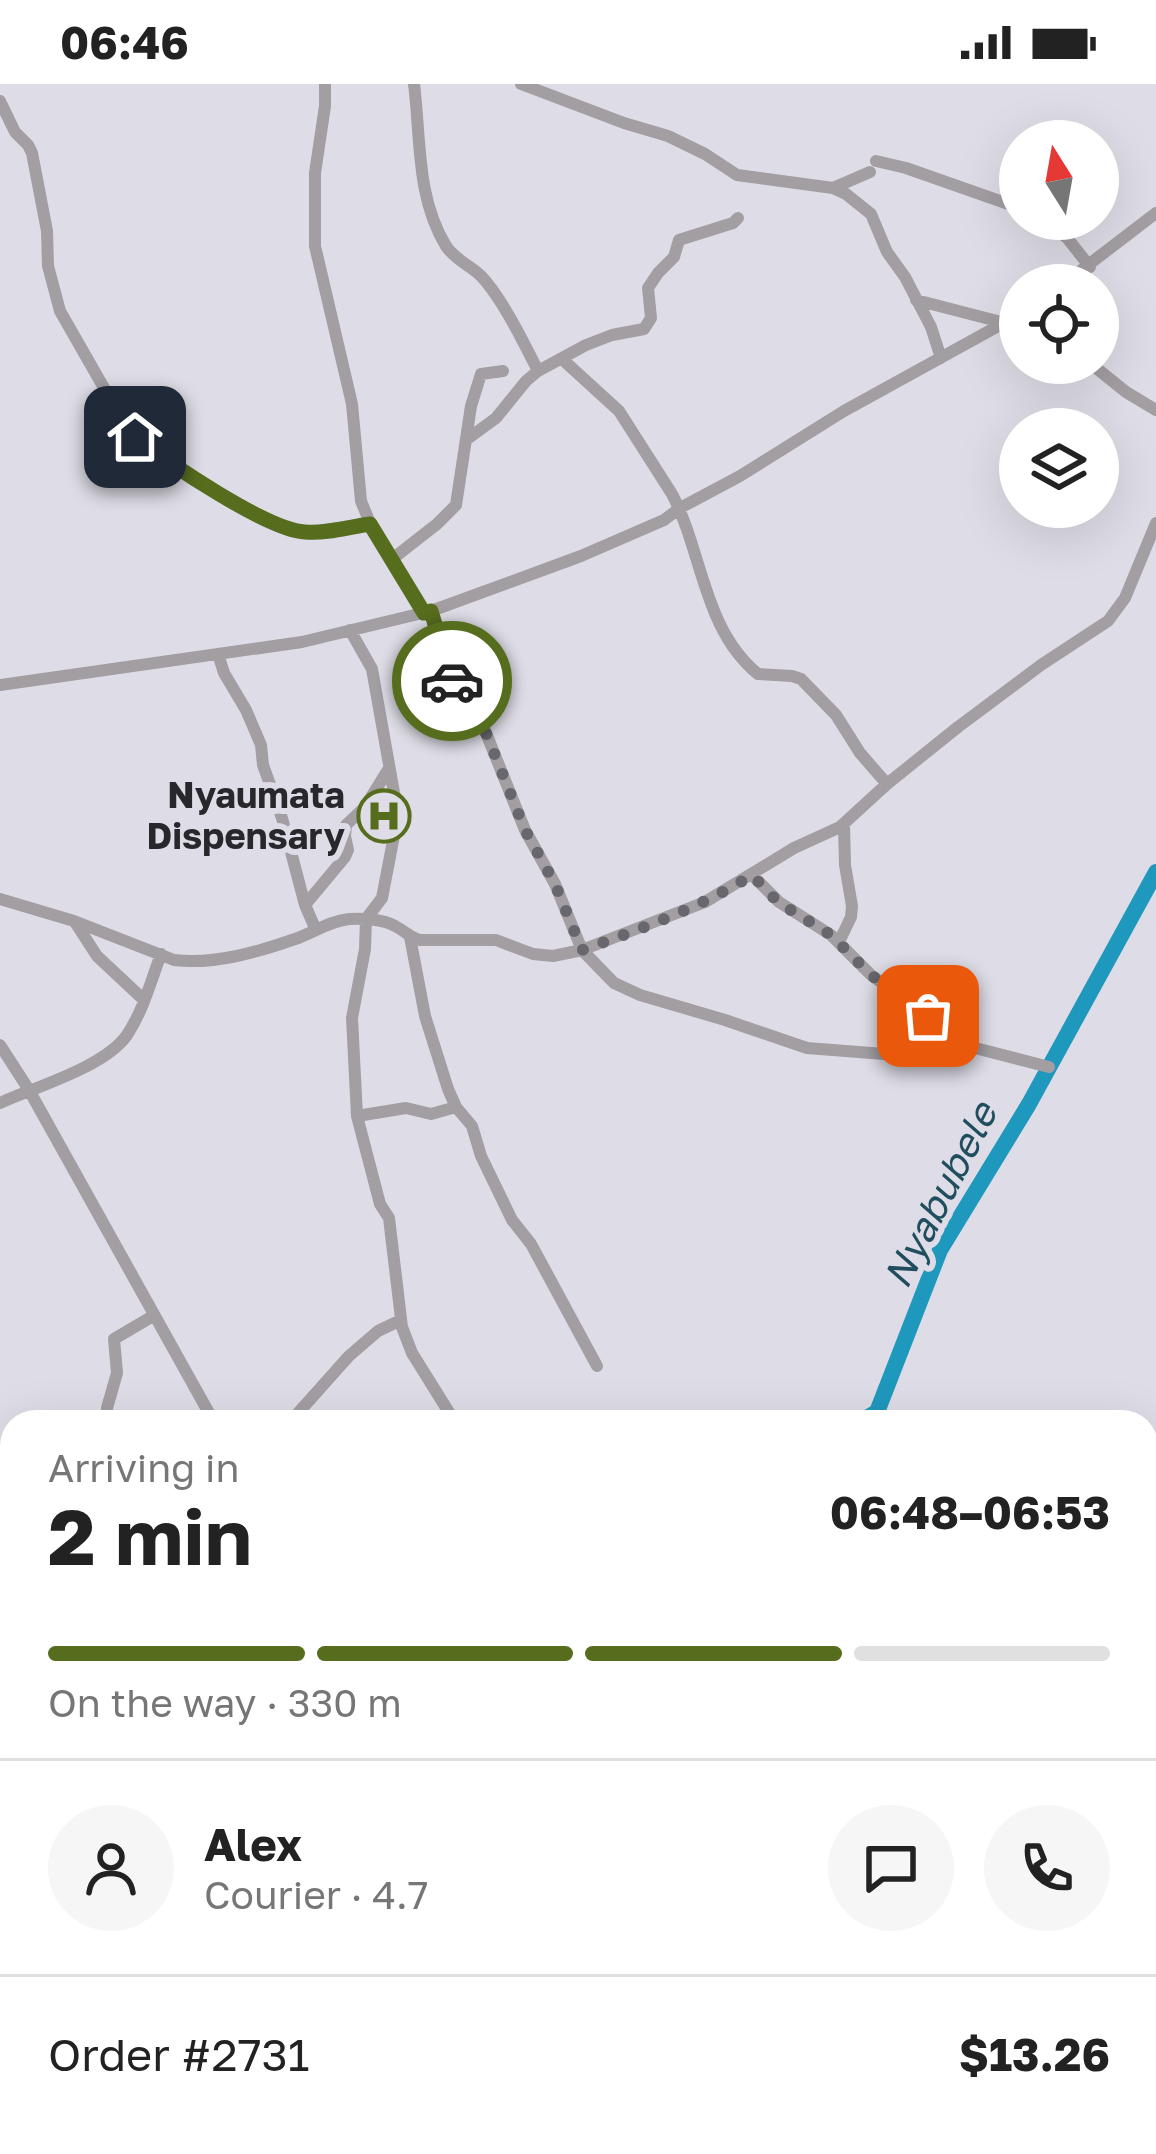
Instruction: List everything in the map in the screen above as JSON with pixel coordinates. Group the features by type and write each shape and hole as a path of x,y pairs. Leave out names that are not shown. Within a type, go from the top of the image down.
{"street":[{"path":"326,84 315,173 316,254 352,404 361,501 391,560 428,612 456,695 482,723 525,830 555,884 582,950 623,988 807,1048 884,1054 944,1040 1049,1067"},
{"path":"414,84 422,180 439,232 454,256 478,273 493,292 538,371"},
{"path":"521,84 668,136 737,175 847,194 871,214 936,339 940,358"},
{"path":"0,103 15,132 30,148 47,231 47,266 60,311 128,430 276,525 305,532 370,524"},
{"path":"833,188 873,166 906,168 999,201"},
{"path":"1094,264 1156,213"},
{"path":"466,440 500,414 538,371 613,335 644,329 652,312 648,289 674,257 679,240 738,218"},
{"path":"1069,240 1088,264"},
{"path":"916,300 999,314"},
{"path":"0,685 302,642 428,612 648,529 844,411 999,326"},
{"path":"562,359 619,411 680,508 700,578 729,640 748,665 760,675 801,680 832,710 887,784"},
{"path":"391,560 456,505 471,406 481,374 503,371"},
{"path":"1115,384 1156,410"},
{"path":"0,899 74,921 174,960 206,962 296,939 348,919 388,922 420,940 496,940 553,956 582,950 686,910 844,824 887,784 1008,690 1108,622 1125,598 1156,524"},
{"path":"350,630 372,669 398,815 382,898 366,919 352,1018 357,1116 380,1204 389,1218 400,1320 412,1353 448,1410"},
{"path":"218,654 261,745 304,904 316,930"},
{"path":"304,904 346,856 346,825 365,807 388,770"},
{"path":"839,942 852,906 844,824"},
{"path":"752,875 778,902 839,942 871,975 933,1020 944,1040"},
{"path":"74,921 98,956 144,1000"},
{"path":"410,937 433,1043 456,1107 472,1126 512,1220 531,1244 597,1366"},
{"path":"0,1103 61,1079 118,1046 130,1030 161,954"},
{"path":"0,1045 207,1410"},
{"path":"357,1116 406,1108 431,1114 456,1107"},
{"path":"107,1410 117,1373 115,1337 153,1316"},
{"path":"301,1410 349,1356 378,1331 400,1320"}],"waterway":[{"name":"Nyabubele","path":"878,1410 940,1250 1029,1104 1156,872"}],"way so far":[{"path":"452,681 459,701 482,723 525,830 555,884 582,950 668,919 752,875 778,902 831,935 871,975 928,1016"}],"place":[{"name":"Nyaumata Dispensary","path":"384,816"}],"route":[{"path":"135,437 276,525 305,532 370,524 424,613 431,611 452,681"}]}
